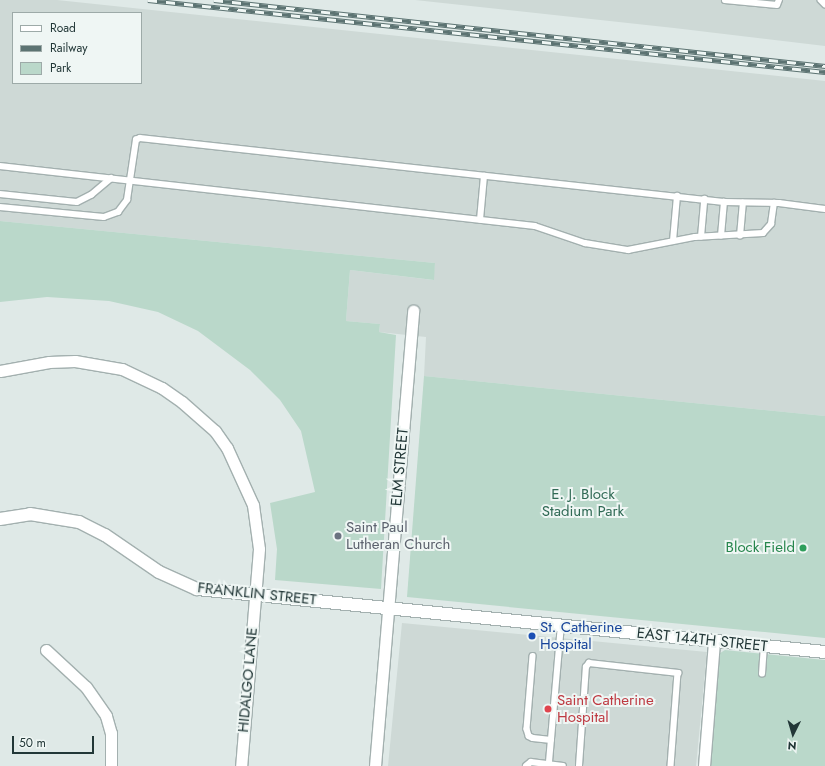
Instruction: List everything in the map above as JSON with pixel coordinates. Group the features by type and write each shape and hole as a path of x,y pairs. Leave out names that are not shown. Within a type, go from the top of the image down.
{"street":[{"name":"ELM STREET","path":"375,766 413,311"},
{"name":"HIDALGO LANE","path":"0,371 49,362 98,364 143,378 162,388 198,414 215,431 227,448 253,505 259,549 241,766"},
{"name":"FRANKLIN STREET","path":"0,519 30,514 79,522 176,581 197,589 388,608"},
{"name":"EAST 144TH STREET","path":"388,608 825,652"},
{"path":"704,766 714,641"},
{"path":"46,650 86,687 101,707 111,733 111,766"}],"lane":[{"path":"725,0 777,5 779,0"},
{"path":"821,0 825,4"},
{"path":"0,207 104,217 118,212 127,200 136,140 140,138 724,202 774,203 825,209"},
{"path":"0,166 535,226 585,243 628,250 701,237 762,234 771,224 774,203"},
{"path":"480,220 484,176"},
{"path":"0,194 77,202 91,195 110,178"},
{"path":"674,241 677,196"},
{"path":"701,237 704,199"},
{"path":"721,236 724,202"},
{"path":"740,236 743,203"},
{"path":"549,762 561,625"},
{"path":"762,674 764,646"},
{"path":"533,656 527,729 529,736 533,738 551,740"},
{"path":"579,766 586,667 589,663 678,673 671,766"},
{"path":"526,766 530,762 549,762 563,766"}],"shaded area":[{"path":"0,0 57,0 825,81 825,416 424,376 426,337 379,332 380,324 346,321 350,270 433,280 435,263 0,221"},
{"path":"415,0 825,0 825,46 674,28"},
{"name":"Saint Catherine Hospital","path":"402,623 707,652 696,766 388,766"}],"green space":[{"path":"0,221 435,263 434,280 350,270 346,321 380,324 379,332 396,335 381,589 275,580 277,549 270,503 315,492 301,431 280,400 250,370 198,331 158,312 109,301 47,297 0,302"},
{"name":"E. J. Block Stadium Park","path":"424,376 825,416 825,638 407,597"},
{"path":"725,650 825,660 825,766 709,766 717,655"}],"railway":[{"path":"148,0 825,72"},
{"path":"214,0 825,66"}],"place":[{"name":"Saint Paul Lutheran Church","path":"338,536"},
{"name":"Block Field","path":"803,548"},
{"name":"St. Catherine Hospital","path":"532,636"},
{"name":"Saint Catherine Hospital","path":"548,709"}]}
